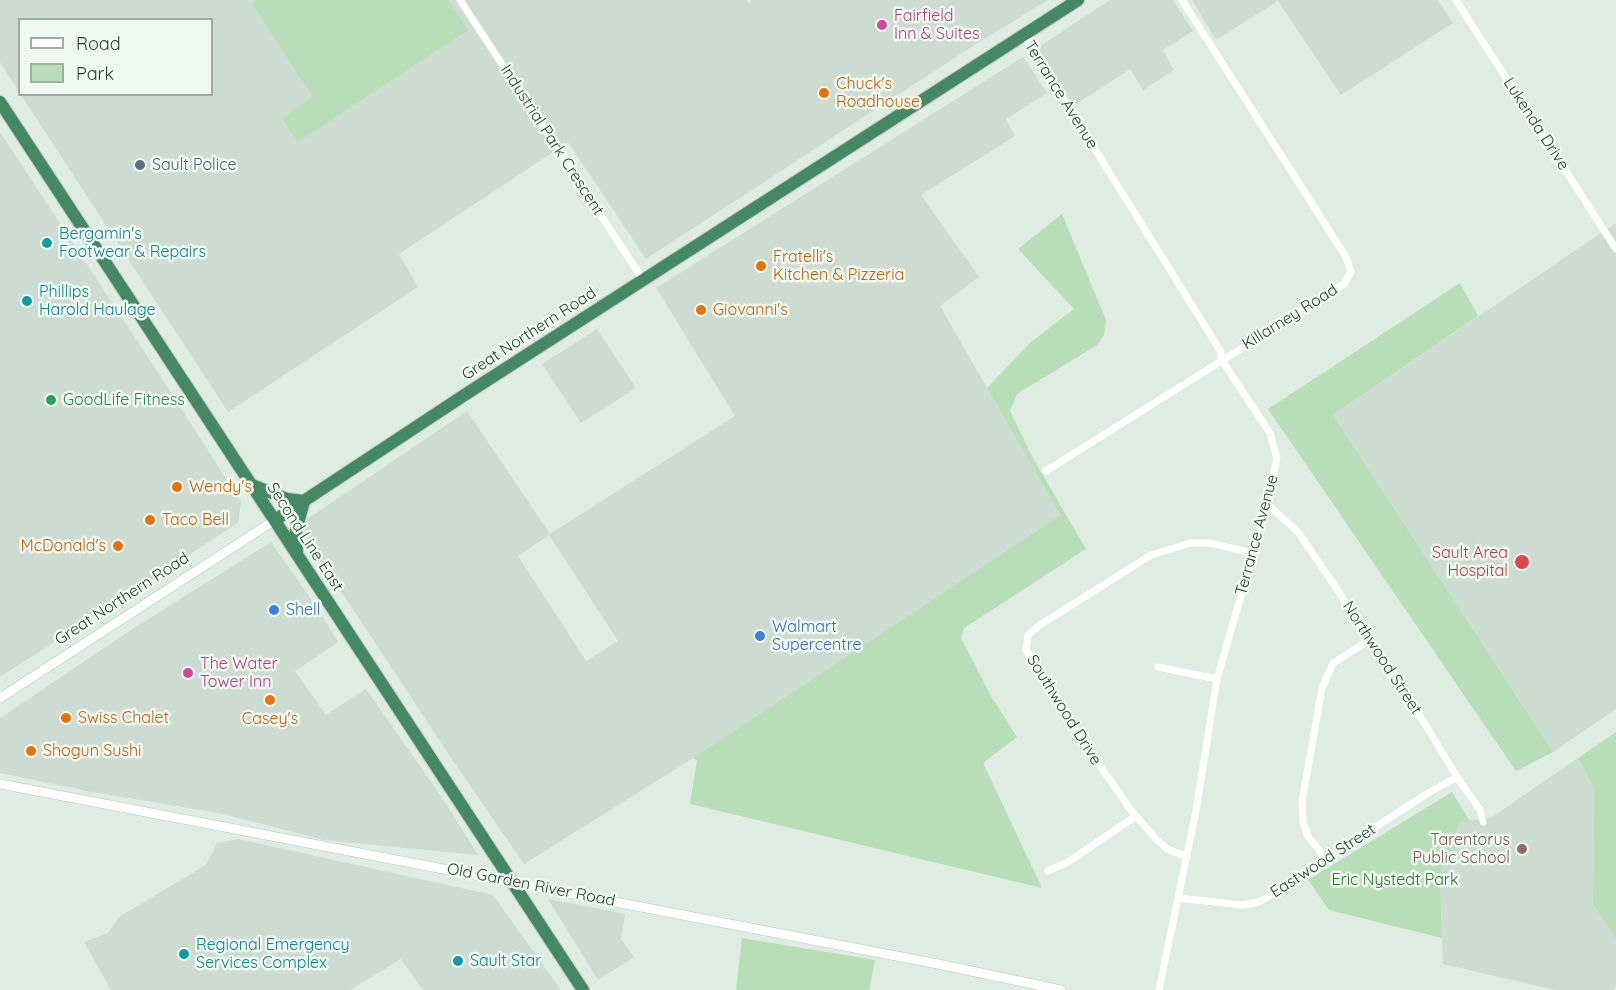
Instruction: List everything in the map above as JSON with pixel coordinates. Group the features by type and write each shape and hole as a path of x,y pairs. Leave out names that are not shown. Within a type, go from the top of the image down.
{"highway":[{"name":"Great Northern Road","path":"275,520 1078,0"},
{"name":"Second Line East","path":"0,102 583,990"},
{"path":"251,484 287,498 304,501 296,531 297,556"}],"main road":[{"name":"Great Northern Road","path":"0,698 275,520"},
{"name":"Old Garden River Road","path":"0,784 512,881 1061,990"}],"street":[{"name":"Industrial Park Crescent","path":"460,0 643,280"},
{"name":"Killarney Road","path":"1046,471 1344,284 1351,272 1346,257 1182,0"},
{"name":"Lukenda Drive","path":"1456,0 1616,249"},
{"name":"Terrance Avenue","path":"1024,35 1221,352 1221,360 1270,433 1277,459 1267,504 1217,679 1196,811 1159,990"},
{"name":"Northwood Street","path":"1267,504 1298,532 1339,592 1368,641 1480,810 1483,822"},
{"name":"Southwood Drive","path":"1185,856 1167,849 1155,839 1136,816 1080,737 1026,650 1028,635 1040,625 1151,555 1190,543 1209,543 1253,553"},
{"path":"1326,859 1308,836 1303,822 1302,802 1322,688 1333,663 1368,641"},
{"path":"1158,667 1217,679"},
{"name":"Eastwood Street","path":"1178,898 1242,905 1259,902 1291,884 1425,795 1457,777"},
{"path":"1048,872 1068,862 1136,816"}],"shaded area":[{"path":"0,0 746,0 748,3 752,0 1048,0 968,49 646,259 568,142 399,254 418,287 228,412 22,96 213,96 213,18 18,18 18,90 0,62"},
{"path":"1110,0 1173,0 1193,31 1163,50 1174,70 1143,90 1130,69 1073,106 1037,48"},
{"path":"1192,0 1438,0 1453,23 1341,95 1278,1 1216,40"},
{"path":"1023,57 1047,93 1006,119 1015,136 921,195 979,277 940,306 1060,515 693,758 524,864 304,535 307,519 467,411 550,534 735,416 656,288","holes":["549,535 618,641 586,661 518,556"]},
{"path":"0,132 241,502 238,523 0,677"},
{"name":"Sault Area Hospital","path":"1616,223 1616,709 1553,752 1333,415"},
{"path":"597,329 636,388 581,423 542,364"},
{"path":"271,542 338,642 295,671 326,715 366,689 445,802 478,855 324,840 224,814 92,792 0,773 0,718 131,630"},
{"name":"Tarentorus Public School","path":"1578,758 1594,788 1593,905 1616,939 1616,984 1613,990 1555,990 1443,964 1440,877 1460,822 1492,817"},
{"path":"238,839 493,895 561,990 423,990 401,959 350,990 111,990 84,942 108,933 119,917 206,865 217,843"},
{"path":"548,899 625,914 621,939 634,957 598,980"}],"green space":[{"path":"258,0 448,0 468,30 298,142 282,118 313,97 252,4"},
{"path":"1062,214 1106,320 1104,335 1097,345 1017,394 1010,411 1034,460 1086,549 964,628 961,638 991,696 1017,737 983,763 1042,888 690,804 697,760 693,758 1060,515 987,388 1031,342 1074,309 1018,249"},
{"path":"1460,283 1478,316 1333,415 1553,752 1516,771 1268,409"},
{"path":"1616,732 1616,939 1593,905 1594,788 1578,758"},
{"name":"Eric Nystedt Park","path":"1452,792 1470,821 1460,822 1440,877 1442,938 1329,910 1308,880"},
{"path":"742,938 875,960 869,990 736,990"}],"place":[{"name":"Fairfield Inn & Suites","path":"882,25"},
{"name":"Chuck's Roadhouse","path":"824,93"},
{"name":"Sault Police","path":"140,165"},
{"name":"Bergamin's Footwear & Repairs","path":"47,243"},
{"name":"Fratelli's Kitchen & Pizzeria","path":"761,266"},
{"name":"Phillips Harold Haulage","path":"27,301"},
{"name":"Giovanni's","path":"701,310"},
{"name":"GoodLife Fitness","path":"51,400"},
{"name":"Wendy's","path":"177,487"},
{"name":"Taco Bell","path":"150,520"},
{"name":"McDonald's","path":"118,546"},
{"name":"Sault Area Hospital","path":"1522,562"},
{"name":"Shell","path":"274,610"},
{"name":"Walmart Supercentre","path":"760,636"},
{"name":"The Water Tower Inn","path":"188,673"},
{"name":"Casey's","path":"270,700"},
{"name":"Swiss Chalet","path":"66,718"},
{"name":"Shogun Sushi","path":"31,751"},
{"name":"Tarentorus Public School","path":"1522,849"},
{"name":"Regional Emergency Services Complex","path":"184,954"},
{"name":"Sault Star","path":"458,961"}]}
